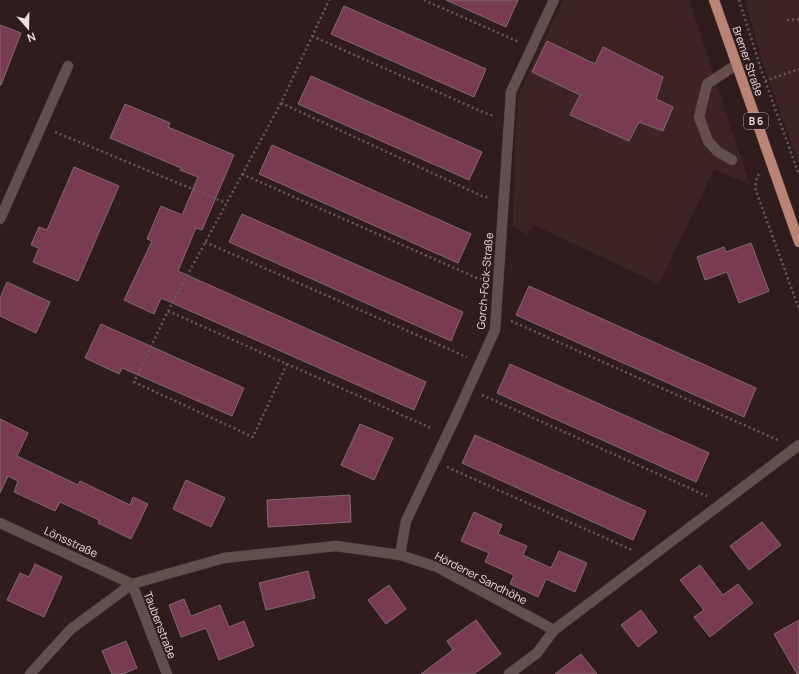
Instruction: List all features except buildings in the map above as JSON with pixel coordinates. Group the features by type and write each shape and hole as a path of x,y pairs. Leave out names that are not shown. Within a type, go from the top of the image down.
{"main road":[{"name":"Bremer Straße","path":"714,0 799,242"}],"street":[{"name":"Gorch-Fock-Straße","path":"400,554 406,521 447,436 495,330 511,92 554,0"},
{"path":"732,160 717,151 708,141 699,117 707,84 736,65"},
{"path":"0,219 68,66"},
{"path":"509,674 537,653 554,630 797,446"},
{"name":"Lönsstraße","path":"0,523 132,584"},
{"name":"Hördener Sandhöhe","path":"30,674 71,629 132,584 224,558 336,546 400,554 437,567 554,630"},
{"name":"Taubenstraße","path":"132,584 167,674"}],"path":[{"path":"287,364 253,437 134,382 168,311 281,103 329,0"},
{"path":"424,0 532,47"},
{"path":"739,0 765,81 799,175"},
{"path":"787,20 799,19"},
{"path":"312,36 485,113 509,119"},
{"path":"765,81 799,69"},
{"path":"281,103 482,196 504,201"},
{"path":"41,126 226,203"},
{"path":"770,161 757,177 755,188 799,309"},
{"path":"242,174 477,278 498,282"},
{"path":"205,242 480,363"},
{"path":"168,311 447,436"},
{"path":"496,314 797,446"},
{"path":"468,389 722,502"},
{"path":"435,461 649,558"}],"shaded area":[{"path":"563,0 689,0 750,185 714,169 659,284 534,225 528,235 513,227 514,165 518,96"},
{"path":"745,0 799,0 799,164 764,67"}]}
